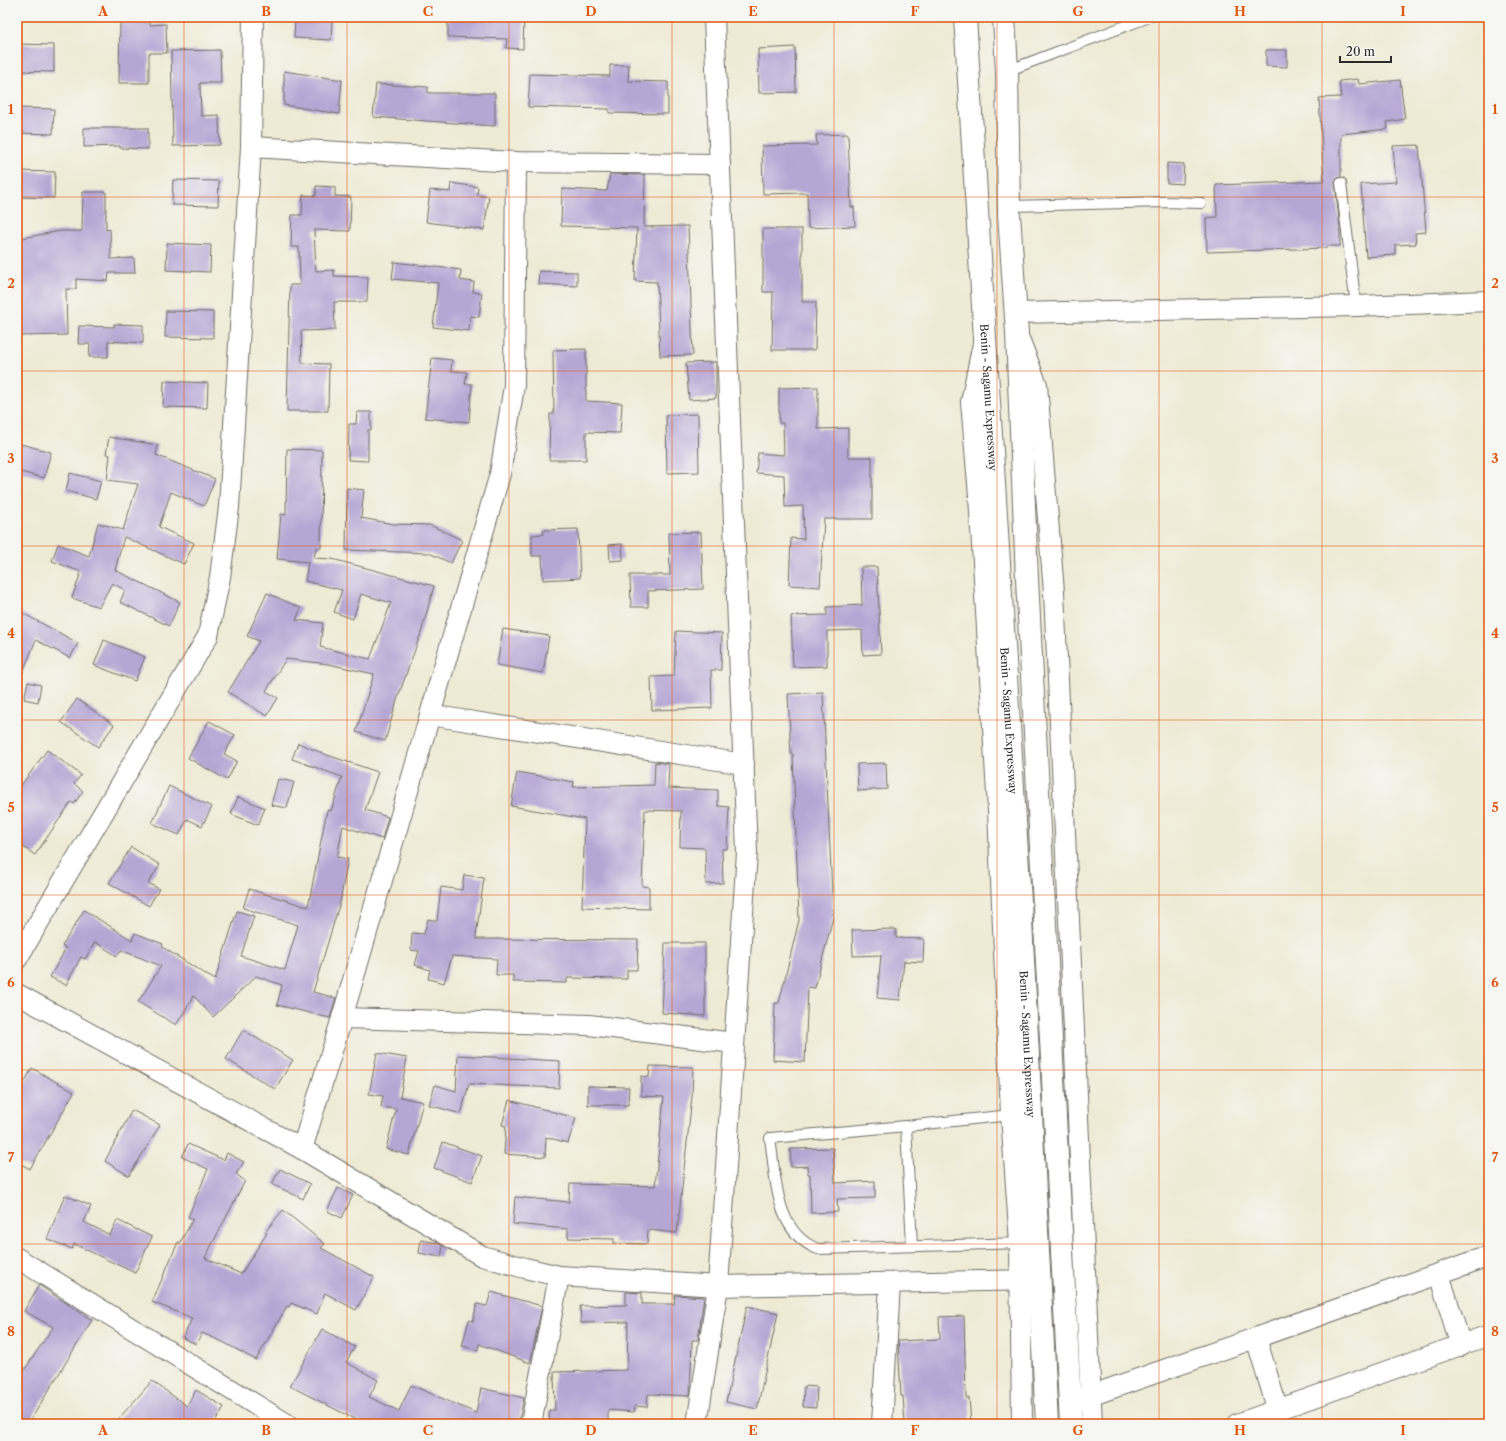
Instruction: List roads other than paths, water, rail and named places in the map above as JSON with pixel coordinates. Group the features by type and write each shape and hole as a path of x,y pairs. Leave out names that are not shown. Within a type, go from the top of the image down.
{"highway":[{"name":"Benin - Sagamu Expressway","path":"965,17 1020,901 1030,1280 1047,1424"},
{"path":"1004,17 1008,71 1009,206 1071,1424"}],"street":[{"path":"17,959 208,636 220,577 229,507 251,147 253,17"},
{"path":"697,1424 718,1286 747,852 714,17"},
{"path":"251,147 516,162 720,164"},
{"path":"302,1149 342,1018 500,474 513,393 516,162"},
{"path":"1092,1424 1092,1395 1054,592 1037,385 1016,323 1489,301"},
{"path":"985,332 971,402 979,496 998,810 1012,1115 1029,1243"},
{"path":"430,715 744,764"},
{"path":"17,994 302,1149 482,1256 559,1276 718,1286 890,1284 1030,1280 1022,1424"},
{"path":"342,1018 590,1025 734,1043"},
{"path":"1070,1402 1489,1256"},
{"path":"17,1258 287,1424"},
{"path":"1439,1274 1461,1346"},
{"path":"532,1424 559,1276"},
{"path":"882,1424 890,1284"},
{"path":"1238,1424 1489,1336"},
{"path":"1256,1338 1278,1411"}],"lane":[{"path":"1008,71 1149,17"},
{"path":"1341,183 1356,306"},
{"path":"1009,206 1164,202 1201,203"},
{"path":"1012,1115 770,1138 780,1206 793,1233 806,1245 818,1249 1029,1243"},
{"path":"906,1126 912,1246"}]}
